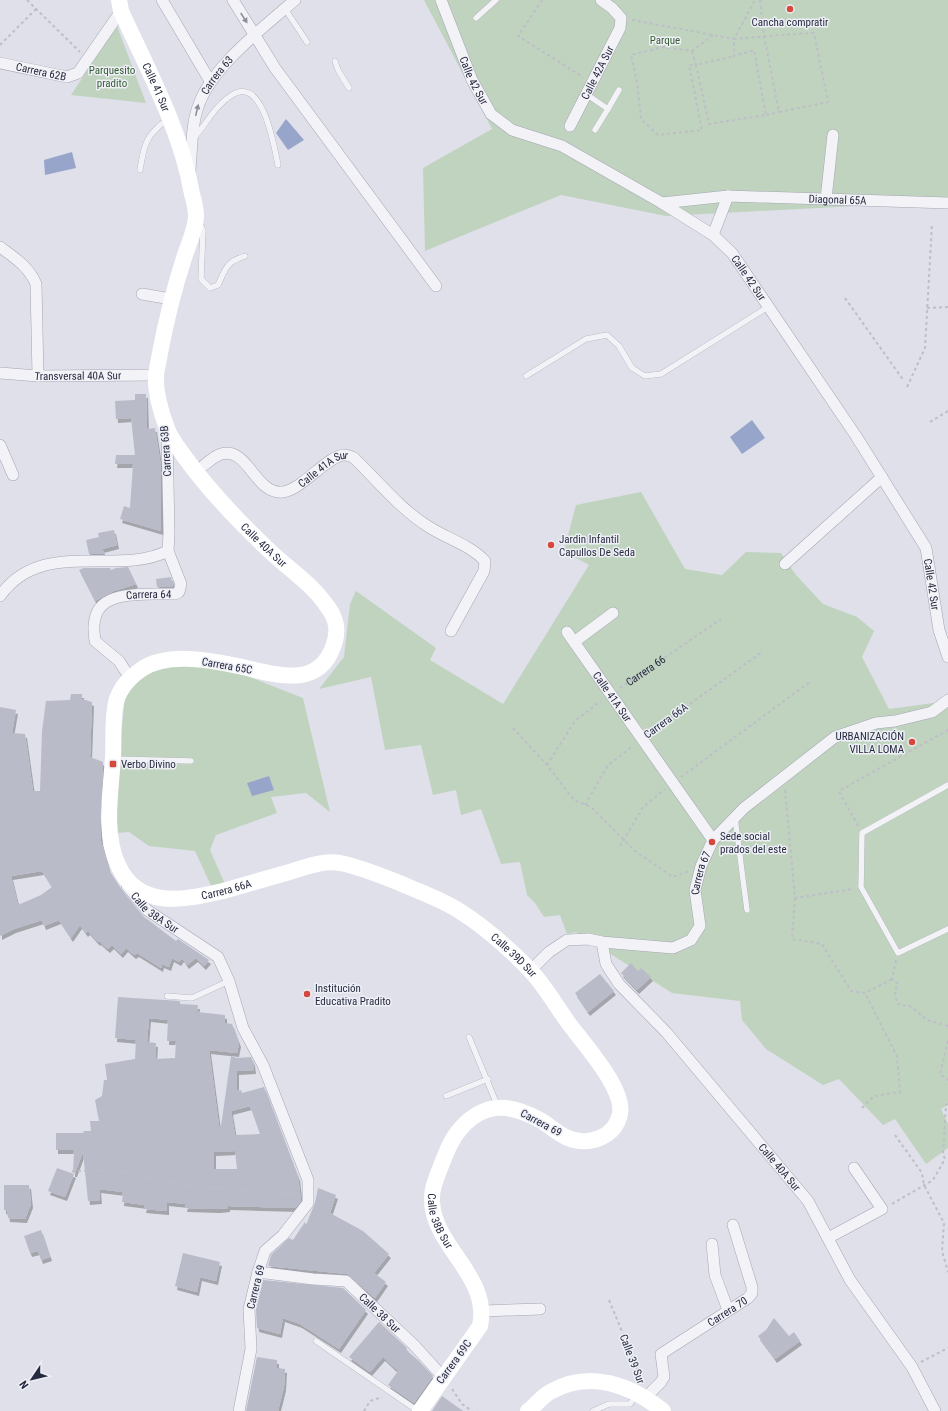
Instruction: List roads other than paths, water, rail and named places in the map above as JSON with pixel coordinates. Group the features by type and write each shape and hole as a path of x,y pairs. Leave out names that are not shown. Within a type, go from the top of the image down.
{"main road":[{"name":"Calle 41 Sur","path":"120,5 169,118 189,177"},
{"name":"Carrera 63B","path":"168,432 157,392 156,375 171,299 196,217 189,177"},
{"name":"Calle 40A Sur","path":"168,432 207,487 272,554 302,579 328,607 338,626 333,648 325,662"},
{"name":"Carrera 65C","path":"130,678 148,664 162,660 200,661 240,666 273,674 301,676 313,672 325,662"},
{"name":"Calle 38A Sur","path":"121,873 114,855 110,835 115,705 119,695 130,678"},
{"name":"Carrera 66A","path":"121,873 130,884 141,892 175,900 205,895 312,866 339,863"},
{"name":"Calle 39D Sur","path":"339,863 383,876 429,895 464,913 531,970 608,1078 619,1096 621,1112 618,1121"},
{"name":"Carrera 69","path":"461,1128 481,1113 498,1107 508,1107 522,1111 542,1121 568,1138 583,1141 599,1139 606,1135 618,1121"},
{"name":"Calle 38B Sur","path":"461,1128 449,1147 431,1191 432,1212 440,1230 466,1268 484,1311"},
{"name":"Carrera 69C","path":"419,1411 480,1326 484,1311"},
{"path":"528,1411 551,1391 588,1380 624,1386 638,1398"},
{"name":"Calle 39 Sur","path":"638,1398 663,1411"}],"street":[{"path":"162,0 210,81"},
{"path":"233,0 275,68 436,286"},
{"name":"Carrera 63","path":"189,177 197,107 210,81 255,35 295,0"},
{"name":"Calle 42 Sur","path":"442,0 472,80 491,114 512,130 562,146 713,235 732,253 852,430 926,548 939,630 948,657"},
{"name":"Calle 42A Sur","path":"570,126 620,28 621,18 612,8 601,0"},
{"name":"Carrera 62B","path":"0,63 67,77 78,73 120,5"},
{"path":"826,199 833,135"},
{"path":"713,235 728,196"},
{"name":"Diagonal 65A","path":"662,204 728,196 948,203"},
{"path":"0,247 18,260 32,273 36,284 38,376"},
{"path":"142,294 171,299"},
{"name":"Transversal 40A Sur","path":"0,374 38,376 156,375"},
{"name":"Carrera 63B","path":"168,432 168,551"},
{"path":"0,445 13,475"},
{"name":"Calle 41A Sur","path":"195,472 220,454 232,455 241,460 268,488 282,492 296,487 337,457 345,455 354,458 410,512 429,527 477,552 485,561 484,571 451,631"},
{"path":"785,564 882,477"},
{"path":"0,596 9,583 27,571 42,566 81,560 148,558 168,551"},
{"name":"Carrera 64","path":"130,678 119,661 95,640 95,619 101,607 106,602 130,594 175,594 179,592 181,584 168,551"},
{"path":"574,642 613,613"},
{"name":"Calle 41A Sur","path":"567,632 714,840"},
{"name":"Carrera 67","path":"531,970 549,952 567,940 588,939 602,942 673,948 691,940 700,926 695,890 701,866 714,840 744,808 835,737 876,723 895,721 932,712 948,700"},
{"name":"Calle 38A Sur","path":"121,873 124,883 147,910 218,957 229,982 243,1028 263,1064 308,1180 308,1198"},
{"name":"Calle 40A Sur","path":"602,942 606,964 619,984 666,1032 808,1201 850,1280 912,1367 935,1411"},
{"path":"828,1238 882,1209 854,1168"},
{"name":"Carrera 69","path":"239,1411 251,1349 249,1309 258,1272 265,1251 283,1235 308,1198"},
{"name":"Carrera 70","path":"638,1398 661,1382 664,1377 661,1354 748,1298 752,1293 752,1287 733,1225"},
{"path":"712,1244 715,1275 728,1310"},
{"name":"Calle 38 Sur","path":"258,1272 313,1279 346,1281 414,1345 443,1377"},
{"path":"484,1311 540,1309"}],"lane":[{"path":"476,18 496,0"},
{"path":"285,9 307,42"},
{"path":"335,61 338,70 349,88"},
{"path":"595,130 619,90"},
{"path":"193,139 221,104 232,94 242,91 249,92 257,99 264,113 278,165"},
{"path":"586,94 608,109"},
{"path":"140,170 144,145 149,136 169,118"},
{"path":"196,217 203,230 200,279 204,284 210,288 218,285 227,265 233,260 245,256"},
{"path":"526,376 586,339 607,335 619,346 632,368 645,376 661,374 768,307"},
{"path":"113,759 191,761"},
{"path":"948,785 862,833 861,888 898,953 948,929"},
{"path":"736,818 747,910"},
{"path":"167,996 192,998 229,982"},
{"path":"469,1037 488,1079 498,1107"},
{"path":"446,1096 488,1079"},
{"path":"316,1341 419,1411"},
{"path":"593,1411 609,1404 638,1398"},
{"path":"633,1411 638,1398"}],"water":[{"path":"286,119 304,140 288,150 276,133"},
{"path":"72,152 76,168 45,175 44,160"},
{"path":"752,420 765,438 742,454 730,437"},
{"path":"269,776 274,790 252,796 247,783"}],"place":[{"name":"Cancha compratir","path":"790,9"},
{"name":"Jardin Infantil Capullos De Seda","path":"551,545"},
{"name":"URBANIZACIÓN VILLA LOMA","path":"912,742"},
{"name":"Verbo Divino","path":"113,764"},
{"name":"Sede social prados del este","path":"712,842"},
{"name":"Institución Educativa Pradito","path":"307,994"}],"park label":[{"name":"Parque","path":"665,40"},
{"name":"Parquesito pradito","path":"112,76"}]}
